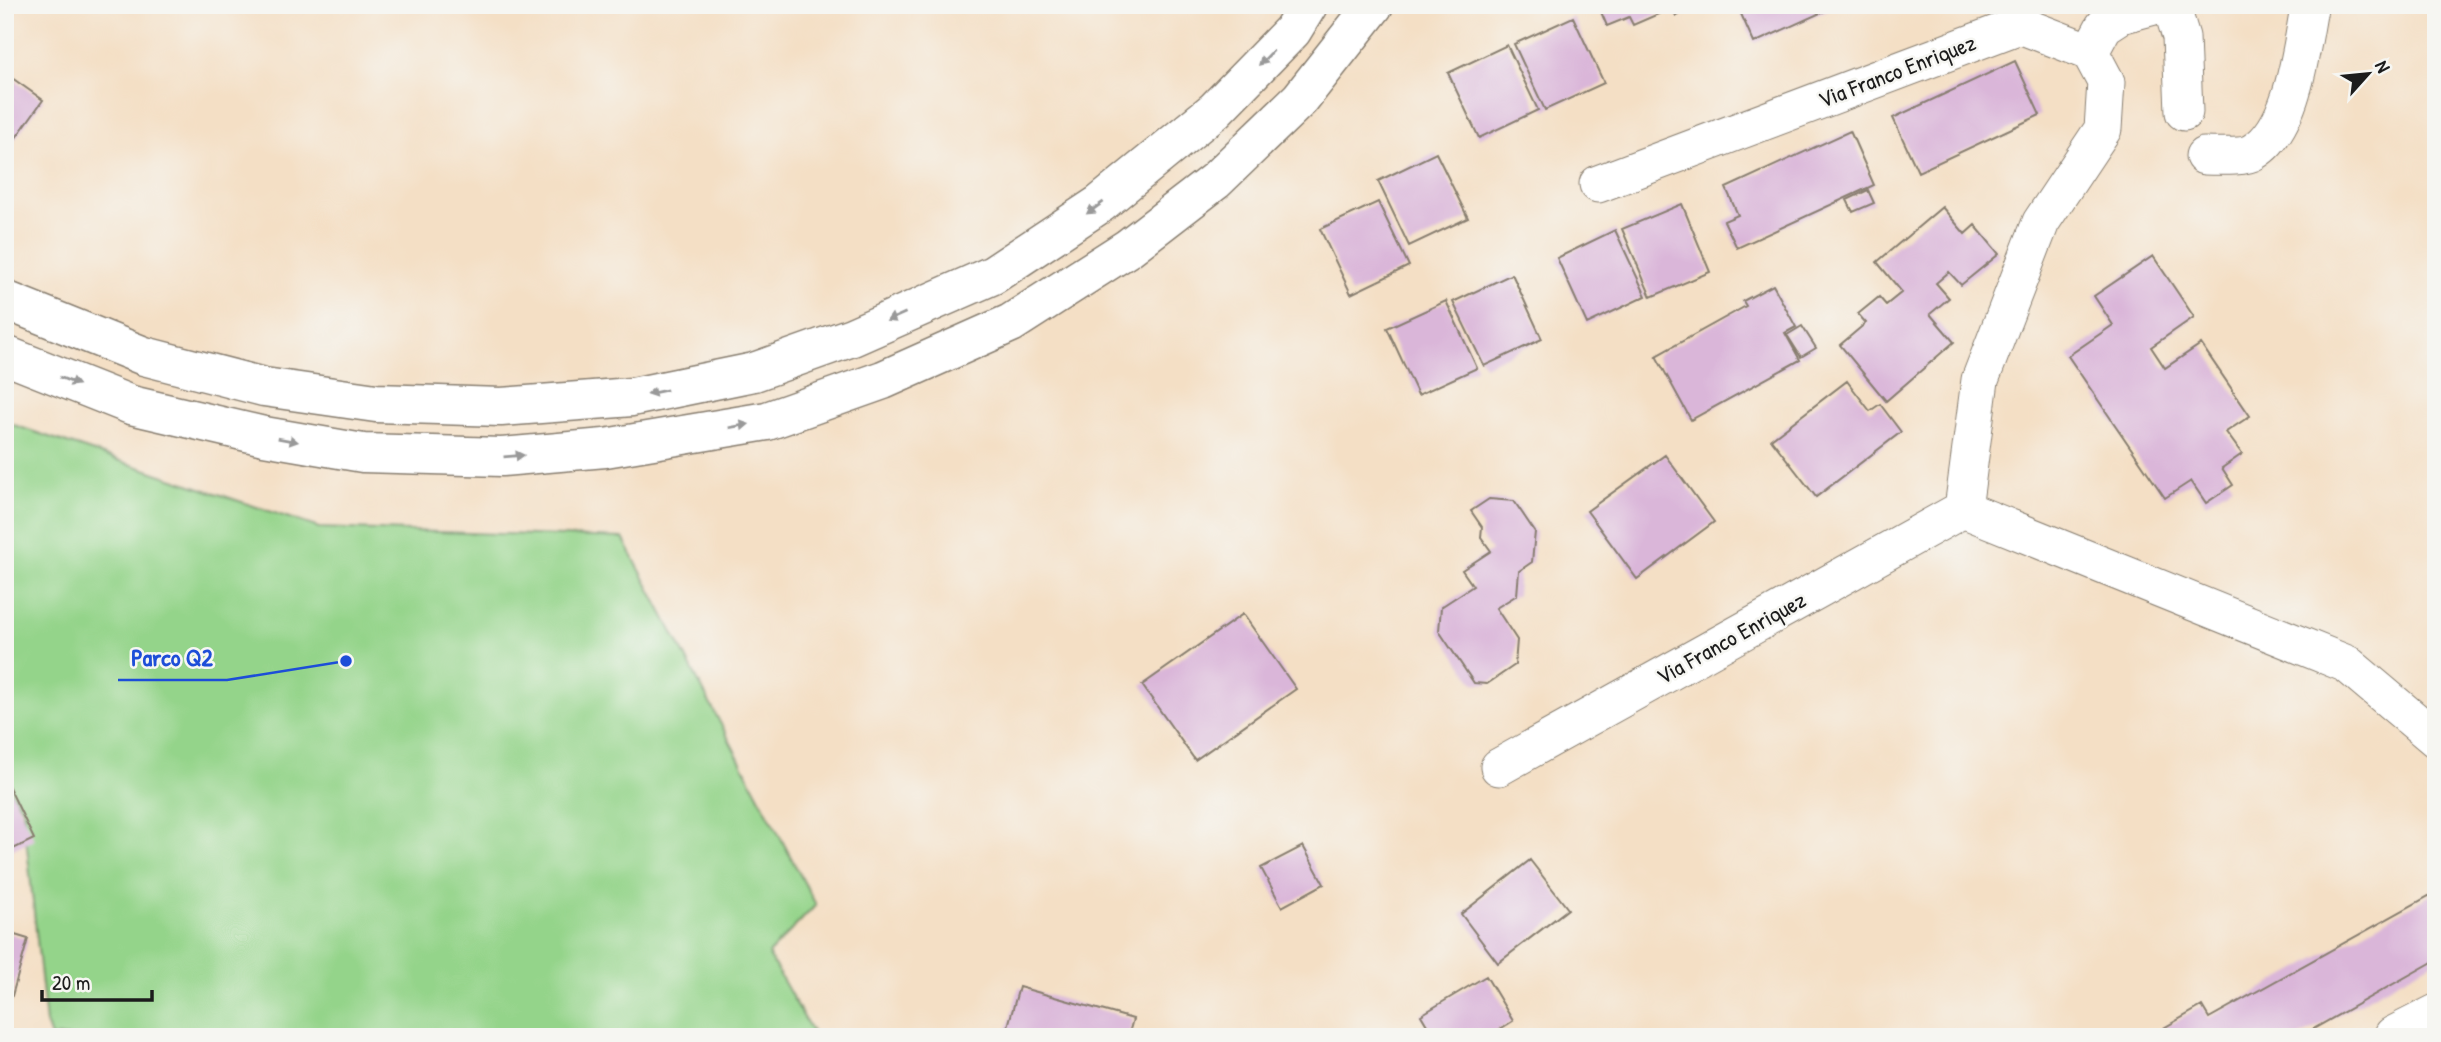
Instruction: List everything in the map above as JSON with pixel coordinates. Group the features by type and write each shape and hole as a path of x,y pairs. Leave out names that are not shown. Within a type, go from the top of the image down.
{"highway":[{"path":"5,300 144,356 264,387 376,403 501,407 632,397 754,372 852,337 993,275 1100,204 1215,110 1292,31 1308,5"},
{"path":"5,355 131,405 264,436 363,453 502,457 605,448 766,421 883,380 1011,323 1128,248 1215,181 1300,99 1374,5"}],"street":[{"path":"2158,5 2120,15 2098,28 2106,82 2104,129 2041,222 1980,380 1963,509 2347,664 2436,739"},
{"path":"2171,5 2181,37 2184,111"},
{"path":"2204,156 2251,154 2273,136 2296,79 2309,8 2307,5"},
{"name":"Via Franco Enriquez","path":"1598,184 2020,25 2098,28"},
{"name":"Via Franco Enriquez","path":"1499,767 1963,509"},
{"path":"2393,1035 2436,1013"}],"green space":[{"path":"5,422 319,528 623,538 816,905 768,954 815,1037 51,1037 46,1023 23,810 5,783"}],"building":[{"path":"1598,5 1700,5 1676,16 1672,8 1633,25 1629,17 1607,26"},
{"path":"1737,5 1838,5 1754,43"},
{"path":"1573,17 1604,83 1545,110 1514,44"},
{"path":"1507,45 1538,110 1479,138 1448,73"},
{"path":"2015,61 2040,115 1918,172 1893,118"},
{"path":"5,73 43,100 5,153"},
{"path":"1850,131 1874,185 1737,248 1724,221 1738,215 1726,188"},
{"path":"1436,153 1468,218 1409,246 1378,181"},
{"path":"1868,190 1874,203 1853,212 1847,200"},
{"path":"1378,202 1409,266 1351,294 1320,229"},
{"path":"1682,204 1710,272 1651,297 1622,229"},
{"path":"1942,207 1965,234 1975,225 1999,254 1961,285 1949,272 1936,283 1949,298 1930,314 1954,342 1886,401 1840,345 1866,323 1858,314 1879,297 1886,305 1902,292 1877,262"},
{"path":"1615,230 1646,296 1587,324 1557,258"},
{"path":"2153,256 2194,317 2151,347 2165,368 2201,344 2250,416 2226,432 2242,454 2222,468 2233,485 2206,503 2191,481 2165,498 2068,356 2113,325 2094,296"},
{"path":"1512,274 1542,339 1484,366 1453,302"},
{"path":"1773,285 1796,327 1785,333 1800,360 1691,420 1656,356 1746,306 1743,301"},
{"path":"1446,301 1477,368 1418,395 1387,328"},
{"path":"1802,326 1816,348 1801,357 1787,335"},
{"path":"1847,381 1870,411 1880,404 1901,432 1816,497 1771,439"},
{"path":"1665,455 1714,522 1637,579 1587,511"},
{"path":"1489,499 1514,501 1535,532 1532,562 1519,571 1517,595 1496,608 1517,640 1515,665 1487,684 1474,683 1439,631 1441,607 1473,586 1462,570 1491,551 1481,537 1482,527 1471,511"},
{"path":"1243,614 1296,689 1195,760 1142,685"},
{"path":"5,779 34,839 5,853"},
{"path":"1303,846 1324,884 1282,907 1261,868"},
{"path":"1530,860 1568,909 1498,963 1461,914"},
{"path":"2436,892 2436,960 2299,1037 2148,1037 2202,1006 2209,1018"},
{"path":"5,932 28,939 6,1017 5,1017"},
{"path":"1486,976 1513,1021 1487,1037 1434,1037 1421,1015"},
{"path":"1019,987 1133,1019 1128,1037 1005,1037"}],"place":[{"name":"Parco Q2","path":"346,661"}]}
